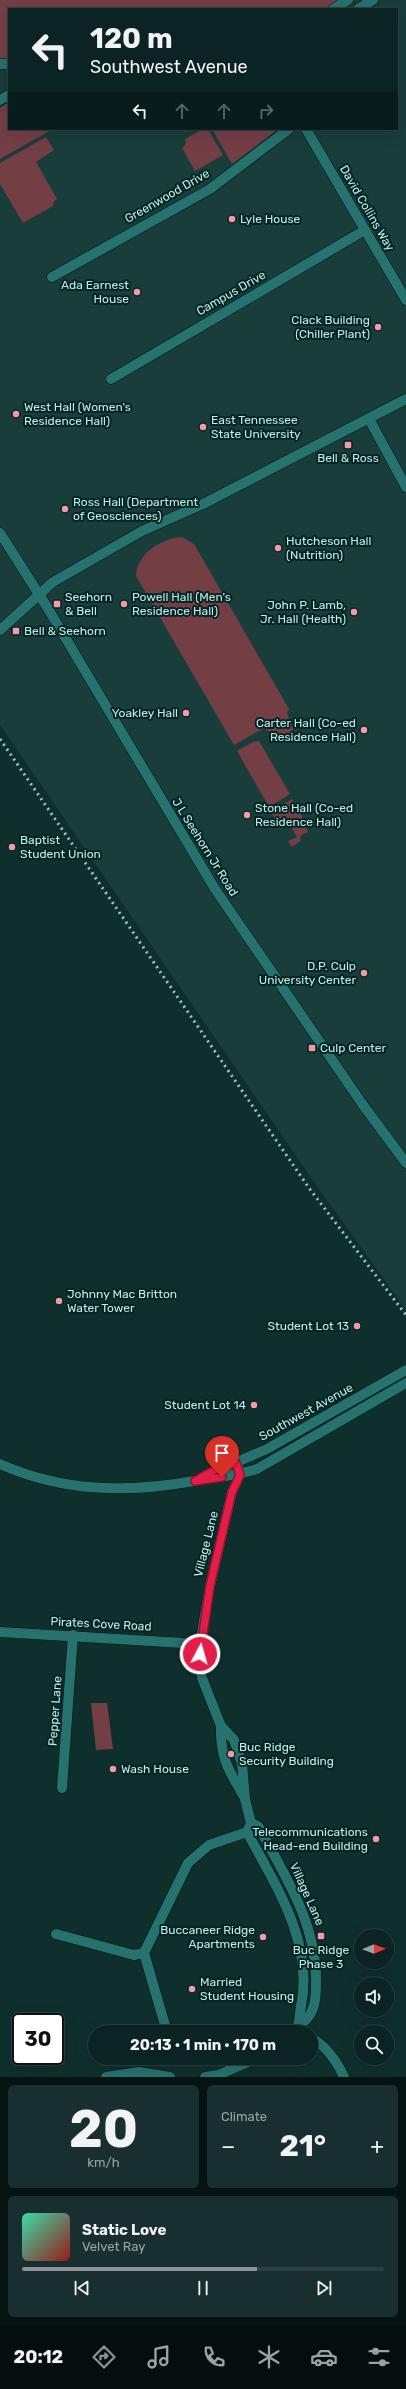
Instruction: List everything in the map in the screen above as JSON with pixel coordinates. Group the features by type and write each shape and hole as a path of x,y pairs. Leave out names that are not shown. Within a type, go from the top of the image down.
{"street":[{"path":"335,8 348,0"},
{"path":"360,8 373,0"},
{"name":"Greenwood Drive","path":"52,277 210,189 288,130"},
{"name":"David Collins Way","path":"307,130 406,300"},
{"name":"Campus Drive","path":"111,379 365,230"},
{"path":"0,630 26,609 53,582 142,531 262,474 406,399"},
{"path":"368,419 406,487"},
{"name":"J L Seehorn Jr Road","path":"0,532 214,889 362,1105 406,1163"},
{"name":"Southwest Avenue","path":"195,1481 220,1467 236,1463 267,1449 406,1370"},
{"name":"Southwest Avenue","path":"0,1464 43,1479 78,1487 112,1489 152,1487 240,1475 257,1469 406,1384"},
{"path":"236,1463 240,1475"},
{"name":"Village Lane","path":"240,1475 232,1492 210,1586 200,1644 200,1664 202,1678 221,1726 234,1740 242,1764 245,1799 252,1827 286,1904 301,1948 304,1988 298,2025"},
{"name":"Pirates Cove Road","path":"0,1632 73,1635 200,1644"},
{"name":"Pepper Lane","path":"62,1788 73,1635"},
{"name":"Village Lane","path":"221,1726 220,1747 227,1767 245,1799"},
{"path":"165,2025 144,1953 188,1863 209,1845 252,1827"},
{"path":"56,1934 134,1955 144,1953"},
{"path":"318,2041 331,2057 344,2077"},
{"path":"205,2077 218,2075 241,2065"},
{"path":"106,2077 139,2072 170,2077"}],"shaded area":[{"name":"East Tennessee State University","path":"0,0 406,0 406,1310 314,1182 0,725"},
{"path":"0,0 340,0 327,8 8,8 8,61 0,60"},
{"path":"8,103 8,130 51,130 0,159 0,108"},
{"path":"201,130 209,130 223,155 195,171 182,148 186,144 185,139"},
{"path":"213,130 277,130 232,164"},
{"path":"46,137 54,150 36,162 57,199 54,201 53,206 23,223 0,184 0,163"},
{"path":"182,537 194,544 289,709 287,713 293,728 290,738 281,740 264,728 234,745 136,576 137,568 145,554 158,544 174,538"},
{"path":"259,741 290,794 269,807 237,751 253,742"},
{"path":"292,799 306,823 305,825 308,832 301,835 300,841 292,847 288,841 297,837 289,823 280,827 271,812"},
{"path":"91,1703 107,1703 113,1749 96,1750"}],"railway":[{"path":"0,739 309,1188 406,1315"}],"place":[{"name":"Lyle House","path":"232,219"},
{"name":"Ada Earnest House","path":"137,292"},
{"name":"Clack Building (Chiller Plant)","path":"378,327"},
{"name":"West Hall (Women's Residence Hall)","path":"16,414"},
{"name":"East Tennessee State University","path":"203,427"},
{"name":"Bell & Ross","path":"348,445"},
{"name":"Ross Hall (Department of Geosciences)","path":"65,509"},
{"name":"Hutcheson Hall (Nutrition)","path":"278,548"},
{"name":"Seehorn & Bell","path":"57,604"},
{"name":"Powell Hall (Men's Residence Hall)","path":"124,604"},
{"name":"John P. Lamb, Jr. Hall (Health)","path":"354,612"},
{"name":"Bell & Seehorn","path":"16,631"},
{"name":"Yoakley Hall","path":"186,713"},
{"name":"Carter Hall (Co-ed Residence Hall)","path":"364,730"},
{"name":"Stone Hall (Co-ed Residence Hall)","path":"247,815"},
{"name":"Baptist Student Union","path":"12,847"},
{"name":"D.P. Culp University Center","path":"364,973"},
{"name":"Culp Center","path":"312,1048"},
{"name":"Johnny Mac Britton Water Tower","path":"59,1301"},
{"name":"Student Lot 13","path":"357,1326"},
{"name":"Student Lot 14","path":"254,1405"},
{"name":"Buc Ridge Security Building","path":"231,1754"},
{"name":"Wash House","path":"113,1769"},
{"name":"Telecommunications Head-end Building","path":"376,1839"},
{"name":"Buc Ridge Phase 3","path":"321,1936"},
{"name":"Buccaneer Ridge Apartments","path":"263,1937"},
{"name":"Married Student Housing","path":"192,1989"}],"route":[{"path":"200,1654 200,1644 210,1586 232,1492 240,1475 236,1463 220,1467 195,1481 222,1477"}]}
